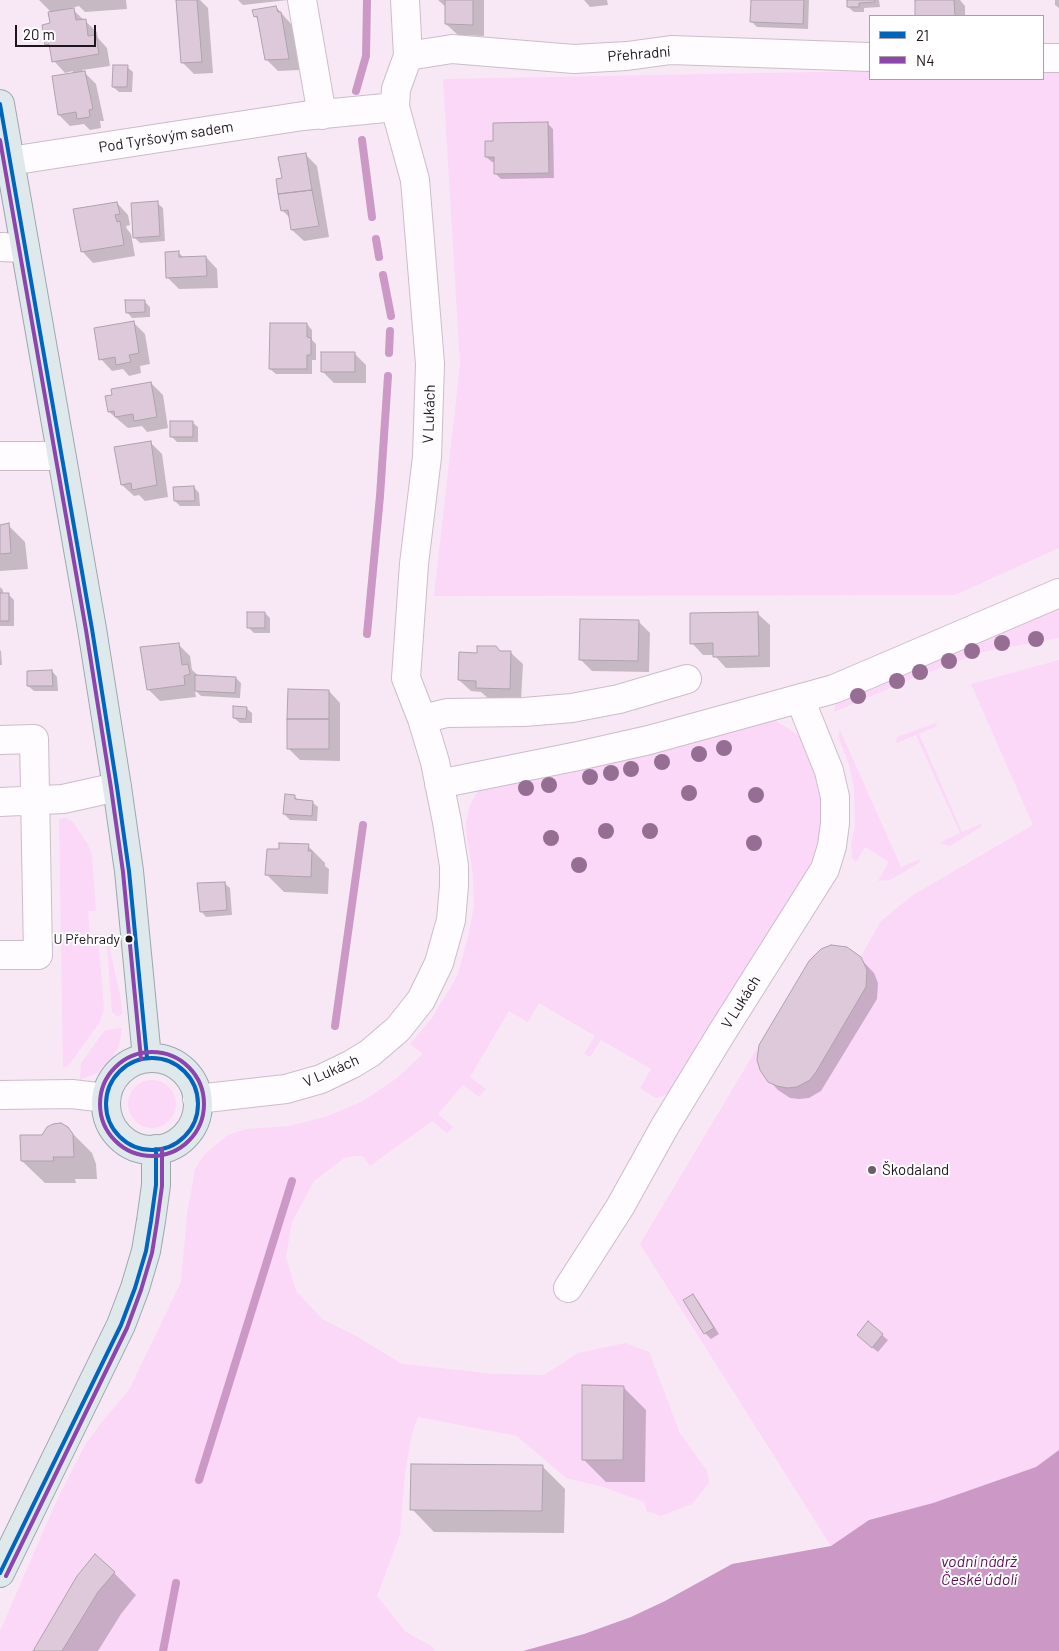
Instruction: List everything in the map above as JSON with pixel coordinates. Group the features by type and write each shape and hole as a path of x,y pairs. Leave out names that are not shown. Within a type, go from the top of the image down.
{"main road":[{"path":"0,104 10,161 12,248 61,456 92,629 117,786 129,871 147,1058"},
{"path":"147,1058 165,1060 180,1068 192,1082 197,1099 196,1116 187,1132 173,1144 156,1149 139,1148 120,1137 110,1123 106,1110 106,1098 112,1081 120,1071 134,1061 147,1058"},
{"path":"0,1574 121,1324 135,1288 147,1245 154,1203 156,1149"}],"street":[{"path":"302,0 322,115 395,107"},
{"name":"V Lukách","path":"197,1099 286,1089 321,1079 370,1053 398,1029 421,1000 439,964 454,904 454,866 435,762 422,719 406,678 414,564 427,457 430,364 415,180 395,107 396,89 408,56 405,0"},
{"name":"Přehradní","path":"408,56 452,49 574,59 627,56 671,50 869,57"},
{"path":"1044,58 1059,58"},
{"name":"Pod Tyršovým sadem","path":"10,161 178,134 322,115"},
{"path":"0,456 61,456"},
{"path":"439,784 649,740 834,689 1059,593"},
{"path":"422,719 447,713 524,712 572,708 619,698 687,679"},
{"name":"V Lukách","path":"568,1288 620,1206 665,1126 721,1034 825,869 832,846 835,823 834,797 829,770 800,699"},
{"path":"0,740 34,739 38,955 0,955"},
{"path":"0,802 63,799 117,786"},
{"path":"0,1095 72,1094 106,1098"}],"shaded area":[{"path":"1059,66 1059,548 955,595 434,596 460,365 443,79 869,71 869,80 1044,80 1044,67"},
{"path":"1059,605 1059,638 983,652 911,679 834,712 836,702"},
{"name":"Škodaland","path":"1059,660 1059,1450 1036,1467 933,1503 869,1520 831,1546 640,1244 812,956 821,949 836,945 847,947 861,956 881,921 913,895 1033,825 971,684"},
{"path":"767,721 776,721 797,734 805,746 819,778 823,813 820,841 810,866 758,955 671,1093 656,1098 640,1088 651,1069 601,1040 590,1057 584,1054 595,1036 539,1003 528,1022 509,1011 470,1077 486,1089 479,1097 463,1085 438,1114 453,1127 447,1133 432,1121 370,1166 363,1156 344,1158 314,1181 292,1222 286,1257 296,1291 322,1319 356,1336 402,1364 495,1374 544,1375 578,1353 625,1343 649,1352 680,1433 707,1471 709,1483 692,1504 661,1516 647,1511 644,1502 603,1487 566,1478 517,1436 418,1417 411,1437 405,1474 400,1535 377,1596 406,1632 433,1647 434,1651 0,1651 0,1631 56,1502 85,1445 129,1390 181,1282 187,1214 195,1169 204,1155 228,1135 246,1129 290,1126 328,1116 363,1101 397,1078 423,1054 410,1044 432,1018 458,974 468,937 474,906 473,875 466,823 470,805 479,789"},
{"path":"936,723 937,726 919,734 962,832 981,824 982,826 950,846 941,842 960,833 916,735 897,743 896,741 897,737"},
{"path":"840,730 901,867 920,859 919,863 890,880 878,881 889,862 865,847 856,862 852,858 851,845 855,826 854,787 849,765 838,736"},
{"path":"66,818 72,821 92,854 96,911 88,911 90,935 98,934 104,1009 100,1022 67,1067 63,1067 59,819"},
{"path":"107,945 109,945 121,1000 122,1015 117,1016 112,1012"},
{"path":"122,1028 119,1046 113,1056 97,1073 80,1080 81,1063 105,1030"},
{"path":"152,1080 161,1082 169,1087 174,1095 176,1104 174,1113 169,1121 161,1126 152,1128 143,1126 135,1121 130,1113 128,1104 130,1095 135,1087 143,1082"}],"water":[{"name":"vodní nádrž České údolí","path":"1059,1450 1059,1651 523,1651 584,1634 631,1617 665,1601 732,1564 831,1546 869,1520 933,1503 1036,1467"}],"building":[{"path":"176,0 197,0 202,62 181,63"},
{"path":"445,0 473,0 473,25 445,24"},
{"path":"751,0 804,0 803,24 750,22"},
{"path":"847,0 875,0 875,2 859,3 859,7 847,7"},
{"path":"915,0 954,0 955,15 915,15"},
{"path":"276,6 278,12 281,12 289,59 265,60 257,16 254,17 252,10"},
{"path":"74,8 76,20 86,19 88,36 96,35 99,54 52,62 49,44 45,45 42,25 50,23 48,12"},
{"path":"113,65 128,65 127,87 112,87"},
{"path":"85,71 93,109 89,110 90,117 77,119 76,112 58,115 52,76"},
{"path":"548,122 549,173 494,174 494,157 485,157 485,141 493,141 493,123"},
{"path":"306,153 312,190 278,194 276,179 282,178 278,157"},
{"path":"312,190 319,226 291,230 288,210 281,211 278,194"},
{"path":"158,201 160,236 133,238 131,203"},
{"path":"117,202 120,214 115,215 117,222 120,221 124,245 81,252 73,209"},
{"path":"179,251 179,257 206,256 207,276 166,278 165,252"},
{"path":"125,300 145,300 145,312 126,313"},
{"path":"134,321 139,353 129,355 131,362 116,365 115,357 99,360 94,328"},
{"path":"270,323 307,323 307,337 311,338 311,355 307,355 307,369 269,369"},
{"path":"321,352 355,352 355,372 321,372"},
{"path":"151,382 157,417 134,421 133,414 115,417 114,411 108,412 105,396 112,395 111,389"},
{"path":"170,421 193,421 193,437 170,437"},
{"path":"151,441 157,485 132,490 131,483 121,485 114,447"},
{"path":"194,486 195,501 174,501 173,487"},
{"path":"9,523 11,553 0,554 0,525"},
{"path":"0,593 9,593 9,621 0,621"},
{"path":"247,612 265,612 265,628 247,628"},
{"path":"758,612 759,656 713,657 713,643 690,644 690,613"},
{"path":"580,619 639,620 638,661 579,660"},
{"path":"179,643 182,665 188,664 190,674 184,676 185,685 147,690 140,647"},
{"path":"477,646 496,646 500,651 511,651 510,689 476,688 476,681 458,680 459,652 477,653"},
{"path":"52,670 53,686 27,686 27,671"},
{"path":"195,675 236,677 235,693 195,691"},
{"path":"288,689 329,690 329,719 287,719"},
{"path":"233,706 247,707 246,719 233,718"},
{"path":"287,719 329,719 329,749 287,749"},
{"path":"285,794 295,795 295,799 313,801 312,816 283,814"},
{"path":"279,843 309,844 308,851 312,851 311,877 265,875 267,849 279,849"},
{"path":"225,882 227,910 200,912 197,883"},
{"path":"831,945 847,947 861,957 867,970 866,987 810,1080 797,1087 777,1086 768,1082 760,1070 757,1060 759,1045 809,961 821,949"},
{"path":"61,1123 68,1127 73,1134 74,1157 53,1157 54,1161 21,1161 20,1135 42,1135 47,1127"},
{"path":"693,1294 714,1328 704,1334 683,1300"},
{"path":"868,1321 883,1334 872,1348 857,1335"},
{"path":"582,1385 624,1386 623,1460 582,1460"},
{"path":"411,1464 543,1465 542,1511 410,1510"},
{"path":"95,1554 115,1572 98,1592 62,1651 33,1651 77,1576"}],"waterway":[{"path":"356,91 366,56 367,0"},
{"path":"362,140 372,217"},
{"path":"376,239 379,257"},
{"path":"383,275 391,316"},
{"path":"389,353 390,331"},
{"path":"367,634 380,496 388,376"},
{"path":"335,1026 363,825"},
{"path":"199,1480 292,1181"},
{"path":"163,1651 176,1583"}],"transit line":[{"name":"21","path":"0,104 92,629 117,787 129,871 147,1058"},
{"name":"N4","path":"0,140 86,630 111,788 123,872 141,1059"},
{"name":"N4","path":"152,1052 172,1056 189,1067 200,1084 204,1104 200,1124 189,1141 172,1152 152,1156 132,1152 115,1141 104,1124 100,1104 104,1084 115,1067 132,1056 152,1052"},
{"name":"21","path":"152,1058 169,1062 184,1072 194,1087 198,1104 194,1121 184,1136 169,1146 152,1150 135,1146 120,1136 110,1121 106,1104 110,1087 120,1072 135,1062 152,1058"},
{"name":"21","path":"0,1573 121,1325 135,1288 146,1251 151,1221 156,1185 156,1149"},
{"name":"N4","path":"6,1576 127,1328 141,1290 152,1253 157,1222 162,1186 162,1149"}],"place":[{"name":"U Přehrady","path":"129,939"},
{"name":"Škodaland","path":"872,1170"}]}
